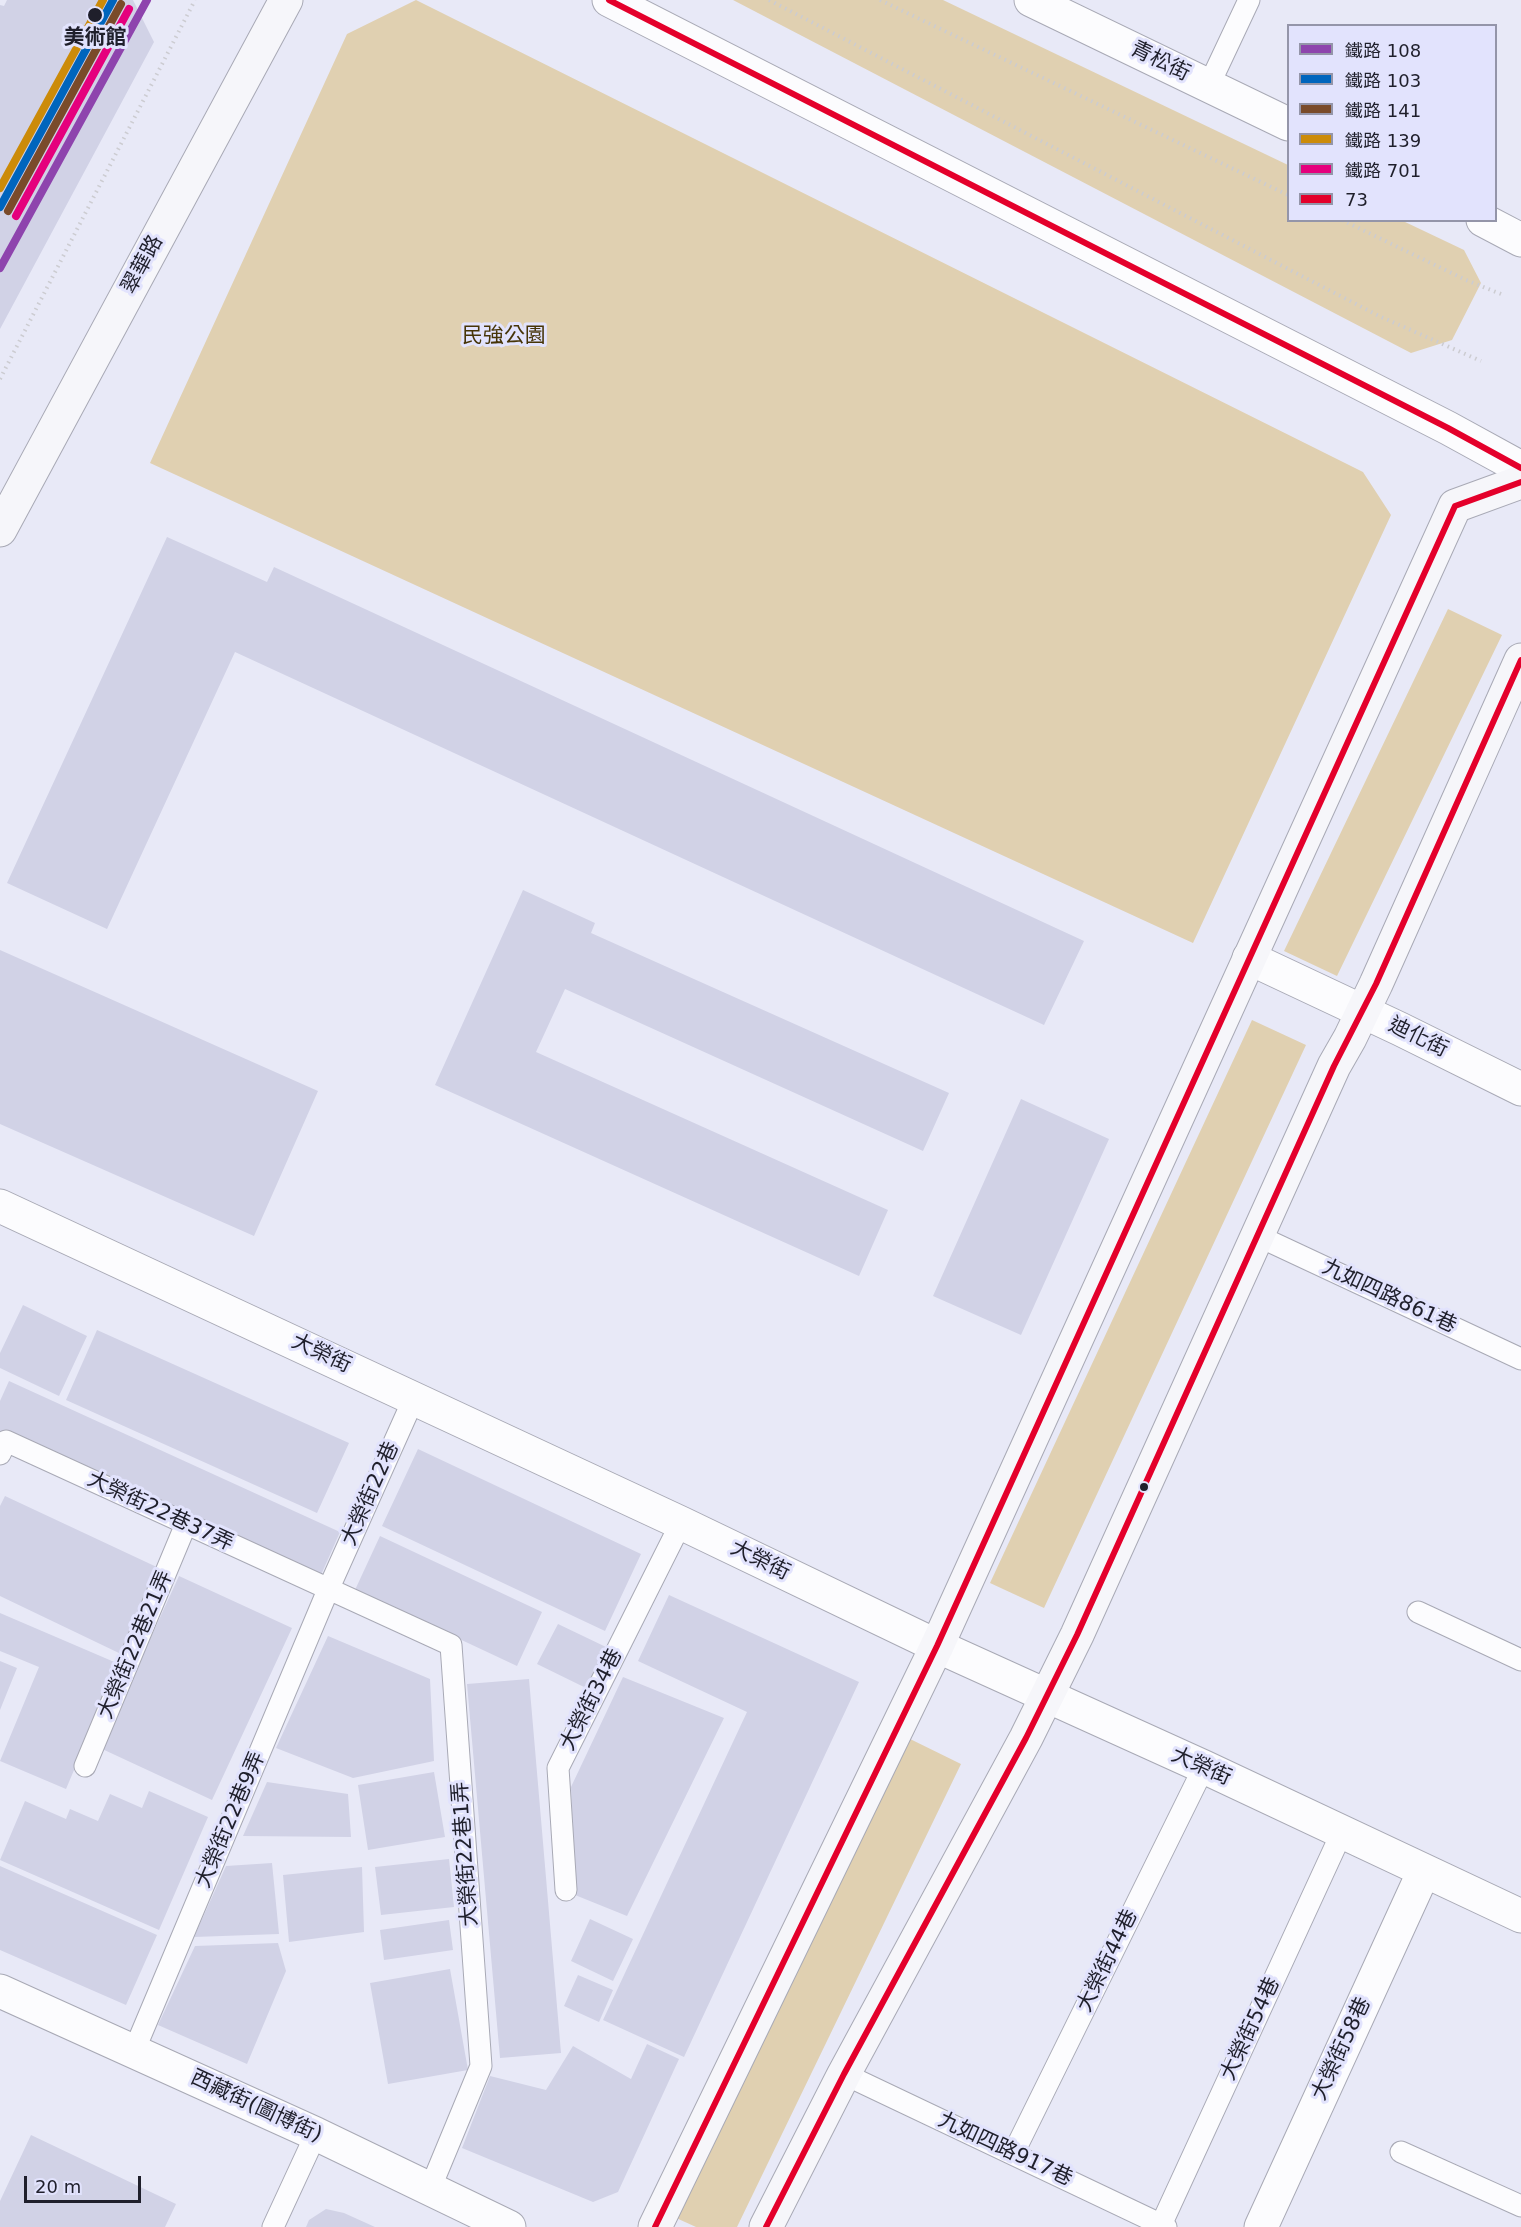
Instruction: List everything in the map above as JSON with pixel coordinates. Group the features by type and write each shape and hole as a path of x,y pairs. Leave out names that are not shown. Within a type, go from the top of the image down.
{"street":[{"name":"翠華路","path":"0,530 286,0"},
{"path":"609,0 1448,428 1521,468"},
{"name":"青松街","path":"1031,0 1287,124"},
{"path":"1487,222 1521,240"},
{"path":"655,2227 937,1646 1455,506 1521,482"},
{"path":"766,2227 844,2074 1026,1738 1077,1635 1334,1066 1381,974 1521,660"},
{"name":"迪化街","path":"1250,958 1521,1089"},
{"name":"大榮街","path":"0,1206 681,1523 1046,1697 1204,1767 1521,1916"},
{"name":"大榮街58巷","path":"1261,2227 1424,1871"},
{"name":"西藏街(圖博街)","path":"0,1991 316,2134 509,2227"}],"lane":[{"path":"1209,85 1249,0"},
{"name":"九如四路861巷","path":"1258,1236 1521,1359"},
{"name":"大榮街22巷","path":"328,1590 414,1398"},
{"name":"大榮街22巷37弄","path":"0,1454 6,1441 328,1590"},
{"name":"大榮街34巷","path":"566,1890 558,1768 681,1523"},
{"name":"大榮街22巷21弄","path":"85,1766 186,1524"},
{"name":"大榮街22巷9弄","path":"134,2051 328,1590"},
{"name":"大榮街22巷1弄","path":"328,1590 451,1645 481,2066 430,2189"},
{"path":"1418,1612 1521,1660"},
{"name":"大榮街44巷","path":"1012,2154 1204,1767"},
{"name":"大榮街54巷","path":"1164,2226 1342,1833"},
{"name":"九如四路917巷","path":"844,2074 1164,2226"},
{"path":"273,2227 316,2134"},
{"path":"1401,2152 1521,2205"}],"path":[{"path":"0,379 195,0"},
{"path":"769,0 1379,316 1481,361"},
{"path":"880,0 1287,195"},
{"path":"1345,222 1466,280 1501,294"}],"green space":[{"name":"民強公園","path":"416,0 1363,472 1391,515 1193,943 150,463 347,34"},
{"path":"733,0 943,0 1287,165 1287,222 1405,222 1464,250 1481,283 1452,340 1411,353"},
{"path":"1448,609 1502,635 1337,976 1284,951"},
{"path":"1252,1020 1306,1045 1044,1608 990,1583"},
{"path":"906,1737 961,1764 737,2227 696,2227 674,2217"}],"building":[{"path":"7,0 133,0 154,42 0,329 0,5 4,6"},
{"path":"167,537 267,582 274,567 1084,941 1044,1025 235,652 107,929 7,883"},
{"path":"523,890 595,923 591,933 949,1093 923,1151 565,989 536,1052 888,1210 859,1276 435,1085"},
{"path":"0,950 318,1091 254,1236 0,1124"},
{"path":"1021,1099 1109,1139 1021,1335 933,1296"},
{"path":"23,1305 87,1336 59,1396 0,1368 0,1353"},
{"path":"97,1330 349,1443 317,1513 66,1400"},
{"path":"9,1381 340,1532 317,1584 0,1440 0,1401"},
{"path":"418,1449 641,1554 605,1631 382,1526"},
{"path":"5,1496 161,1569 121,1654 0,1596 0,1506"},
{"path":"380,1536 542,1612 517,1666 355,1590"},
{"path":"179,1576 292,1628 212,1800 100,1748"},
{"path":"669,1595 859,1682 684,2057 603,2020 747,1712 638,1661"},
{"path":"0,1613 119,1664 66,1789 0,1761 39,1667 0,1651"},
{"path":"558,1624 606,1647 586,1688 537,1664"},
{"path":"328,1636 430,1679 434,1761 353,1778 276,1748"},
{"path":"0,1661 17,1668 0,1710"},
{"path":"623,1677 724,1718 627,1916 575,1895 571,1787"},
{"path":"529,1679 561,2053 500,2058 467,1684"},
{"path":"434,1772 445,1837 368,1850 358,1785"},
{"path":"267,1782 348,1794 351,1837 243,1836"},
{"path":"149,1791 208,1817 159,1930 0,1860 25,1801 66,1819 70,1809 98,1821 110,1794 142,1808"},
{"path":"449,1859 454,1907 381,1915 375,1867"},
{"path":"272,1863 279,1934 194,1937 226,1866"},
{"path":"0,1866 157,1935 126,2005 0,1950"},
{"path":"362,1867 364,1932 289,1942 283,1875"},
{"path":"590,1919 633,1939 613,1981 571,1961"},
{"path":"449,1920 453,1950 384,1960 380,1930"},
{"path":"278,1943 286,1971 247,2064 158,2025 195,1946"},
{"path":"450,1969 468,2070 388,2084 370,1983"},
{"path":"578,1975 613,1990 599,2022 564,2006"},
{"path":"647,2044 679,2059 618,2192 593,2202 462,2148 490,2076 546,2090 573,2046 631,2079"},
{"path":"31,2135 176,2204 165,2227 0,2227 0,2201"},
{"path":"326,2209 344,2213 375,2227 306,2227 309,2220"}],"rail line":[{"name":"139","path":"0,188 103,0"},
{"name":"103","path":"0,207 113,0"},
{"name":"108","path":"0,268 147,0"},
{"name":"141","path":"8,211 121,4"},
{"name":"701","path":"16,216 129,9"}],"transit line":[{"name":"73","path":"609,0 1448,428 1521,468"},
{"name":"73","path":"655,2227 937,1646 1455,506 1521,482"},
{"name":"73","path":"766,2227 844,2074 1026,1738 1077,1635 1334,1066 1376,984 1521,660"}],"place":[{"name":"美術館","path":"95,15"}]}
